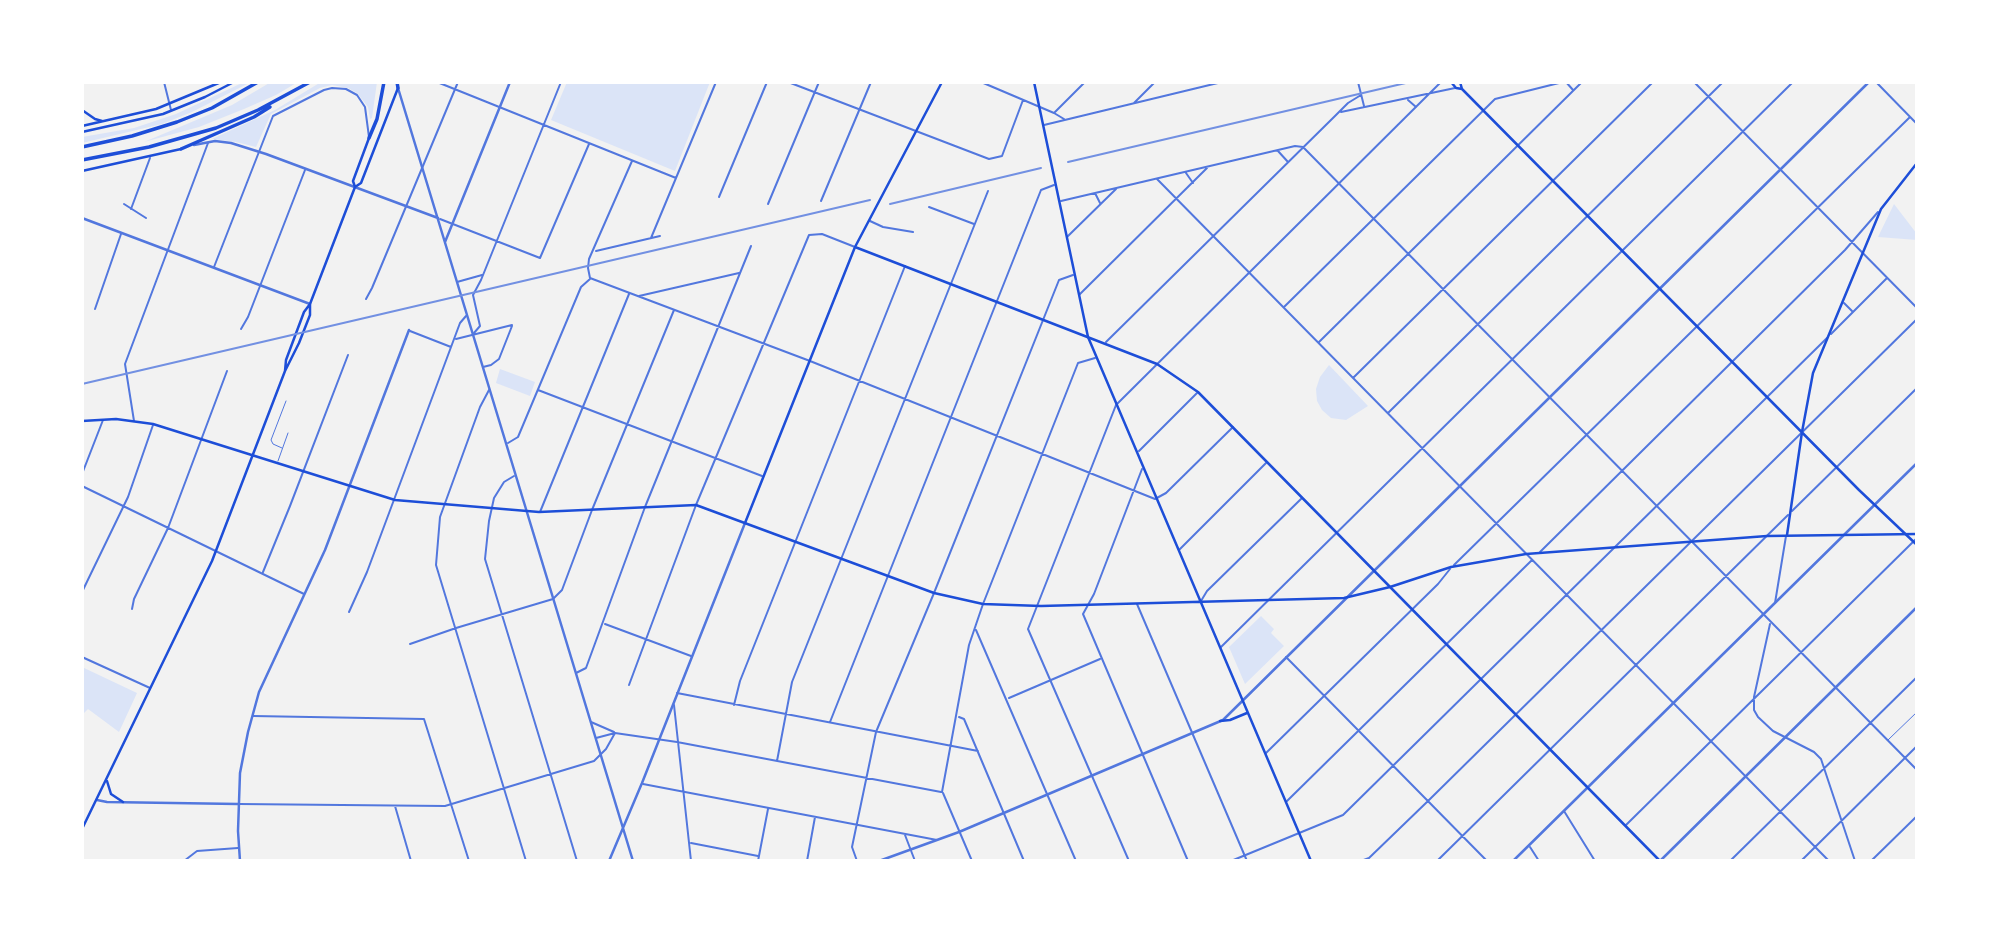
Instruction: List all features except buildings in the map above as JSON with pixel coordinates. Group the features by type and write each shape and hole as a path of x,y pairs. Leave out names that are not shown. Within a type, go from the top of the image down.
{"highway":[{"path":"82,147 140,134 177,122 212,108 258,82"},
{"path":"82,160 194,135 237,120 310,82"},
{"path":"369,138 377,119 384,82"},
{"path":"398,82 398,88"},
{"path":"181,149 264,112 278,100"}],"main road":[{"path":"82,126 169,105 221,82"},
{"path":"82,132 171,111 234,82"},
{"path":"745,523 855,247 942,82"},
{"path":"1034,82 1088,337 1311,861"},
{"path":"1451,82 1456,88 1462,89"},
{"path":"1460,82 1462,89 1836,467 1915,543"},
{"path":"82,829 216,551 285,371 310,315 310,304 355,187 361,183 398,88"},
{"path":"82,110 95,119 105,121"},
{"path":"355,187 353,181 369,138"},
{"path":"82,171 181,149"},
{"path":"1787,535 1802,432 1814,373 1881,209 1917,163"},
{"path":"855,247 1157,364 1198,392 1660,861"},
{"path":"82,421 103,419 153,424 395,500 527,512 696,505 934,593 984,604 1036,606 1344,598 1390,587 1451,567 1539,552 1787,535 1917,536"},
{"path":"1220,722 1247,712"},
{"path":"107,780 112,795 123,802"}],"street":[{"path":"164,82 171,111"},
{"path":"437,82 676,178"},
{"path":"366,299 458,82"},
{"path":"445,242 510,82"},
{"path":"473,334 480,326 473,295 561,82"},
{"path":"652,238 716,82"},
{"path":"719,197 767,82"},
{"path":"788,82 982,157 995,159 1002,156 1023,100"},
{"path":"768,204 818,82"},
{"path":"821,201 870,82"},
{"path":"981,82 1039,106 1064,120"},
{"path":"1054,113 1085,82"},
{"path":"1134,104 1155,82"},
{"path":"1043,125 1222,82"},
{"path":"1284,307 1495,99 1564,82 1573,91"},
{"path":"1318,343 1582,82"},
{"path":"1353,378 1653,82"},
{"path":"1694,82 1917,308"},
{"path":"1388,413 1723,82"},
{"path":"1220,648 1793,82"},
{"path":"879,861 959,832 1220,722 1869,82"},
{"path":"1876,82 1917,124"},
{"path":"1364,83 1359,84 1364,107"},
{"path":"1129,861 1028,629 1089,472 1116,405 1439,83"},
{"path":"398,88 633,861"},
{"path":"1338,113 1456,88"},
{"path":"214,267 273,116 324,90 346,89 357,95 365,107 369,138"},
{"path":"1105,343 1338,113 1361,95"},
{"path":"1408,99 1416,107"},
{"path":"1265,753 1910,117"},
{"path":"181,149 209,142 224,142 259,152 540,258 589,143"},
{"path":"134,421 124,364 209,142"},
{"path":"1059,201 1295,146 1303,147 1917,770"},
{"path":"1278,150 1288,162"},
{"path":"131,209 151,157"},
{"path":"590,278 588,268 594,251 632,160"},
{"path":"1079,296 1209,167"},
{"path":"241,329 261,285 305,169"},
{"path":"1186,172 1193,183"},
{"path":"1156,178 1829,861"},
{"path":"830,722 1041,190 1055,185"},
{"path":"1067,237 1117,189"},
{"path":"777,761 792,682 988,191"},
{"path":"1095,193 1101,204"},
{"path":"124,204 146,218"},
{"path":"929,207 975,225"},
{"path":"1539,552 1852,242 1881,209"},
{"path":"82,218 310,304"},
{"path":"869,221 883,227 913,232"},
{"path":"94,309 121,233"},
{"path":"629,685 696,505 809,236 822,234 855,247"},
{"path":"594,251 660,236"},
{"path":"576,673 586,668 671,441 751,246"},
{"path":"734,705 740,681 905,265"},
{"path":"638,296 740,272"},
{"path":"457,282 483,274"},
{"path":"857,861 852,846 876,732 1059,280 1074,275"},
{"path":"590,278 810,361 1155,499 1166,493 1233,427"},
{"path":"505,444 518,437 581,287 590,278"},
{"path":"1231,861 1343,815 1887,278"},
{"path":"540,512 629,293"},
{"path":"1842,302 1853,312"},
{"path":"410,644 554,599 562,590 674,310"},
{"path":"349,612 395,500 462,320 467,315"},
{"path":"1361,861 1370,859 1917,319"},
{"path":"454,341 459,337 512,325 499,359 483,367"},
{"path":"240,861 240,773 252,716 267,673 323,554 409,330 452,347"},
{"path":"262,573 348,355"},
{"path":"971,861 942,792 969,645 1078,363 1096,357"},
{"path":"132,609 134,599 168,528 227,371"},
{"path":"1437,861 1917,388"},
{"path":"489,389 440,517 436,565 526,861"},
{"path":"538,390 763,477"},
{"path":"1136,453 1198,392"},
{"path":"82,474 103,419"},
{"path":"82,592 123,507 153,424"},
{"path":"1178,551 1267,462"},
{"path":"1513,861 1917,463"},
{"path":"1142,469 1083,614 1188,861"},
{"path":"515,476 499,487 492,509 485,559 577,861"},
{"path":"82,486 304,594"},
{"path":"1200,602 1206,592 1302,498"},
{"path":"609,861 745,523"},
{"path":"1775,603 1787,535"},
{"path":"1625,825 1915,543 1917,536"},
{"path":"1286,802 1532,560"},
{"path":"1136,603 1247,861"},
{"path":"1660,861 1917,607"},
{"path":"1770,622 1754,697 1754,710 1758,717 1784,738 1814,752 1821,759 1855,861"},
{"path":"603,624 692,657"},
{"path":"976,629 1076,861"},
{"path":"82,657 151,689"},
{"path":"1286,657 1486,861"},
{"path":"1007,699 1101,658"},
{"path":"1730,861 1917,677"},
{"path":"677,694 978,751"},
{"path":"674,704 691,861"},
{"path":"252,716 424,719 469,861"},
{"path":"957,716 964,719 1024,861"},
{"path":"591,722 615,733 677,742 942,792"},
{"path":"595,738 615,733"},
{"path":"97,800 395,806 452,804 594,761 601,757 615,733"},
{"path":"1801,861 1917,746"},
{"path":"642,783 938,840"},
{"path":"395,806 411,861"},
{"path":"758,861 768,808"},
{"path":"1564,811 1595,861"},
{"path":"1871,861 1917,816"},
{"path":"807,861 815,817"},
{"path":"905,834 915,861"},
{"path":"688,842 758,856"},
{"path":"1529,845 1539,861"},
{"path":"184,861 197,851 238,848"}],"lane":[{"path":"282,448 271,440 286,401"},
{"path":"277,463 288,433"},
{"path":"1888,741 1917,712"}],"shaded area":[{"path":"244,82 251,82 162,124 82,143 82,137 134,128 176,114"},
{"path":"271,82 298,82 276,95 199,127 144,142 232,105"},
{"path":"321,82 377,82 372,118 370,119 368,107 357,93 332,85 320,88 271,114 256,147 212,139 275,110"},
{"path":"567,82 710,82 675,171 551,120"},
{"path":"1894,204 1917,234 1917,240 1878,237"},
{"path":"1329,365 1368,406 1346,420 1331,418 1317,401 1316,389 1320,377"},
{"path":"500,369 535,382 530,396 496,383"},
{"path":"1261,616 1274,629 1271,633 1284,646 1245,684 1229,647"},
{"path":"82,667 137,693 119,732 88,709 82,715"}],"railway":[{"path":"1068,162 1410,82"},
{"path":"890,204 1041,168"},
{"path":"82,384 870,200"}]}
